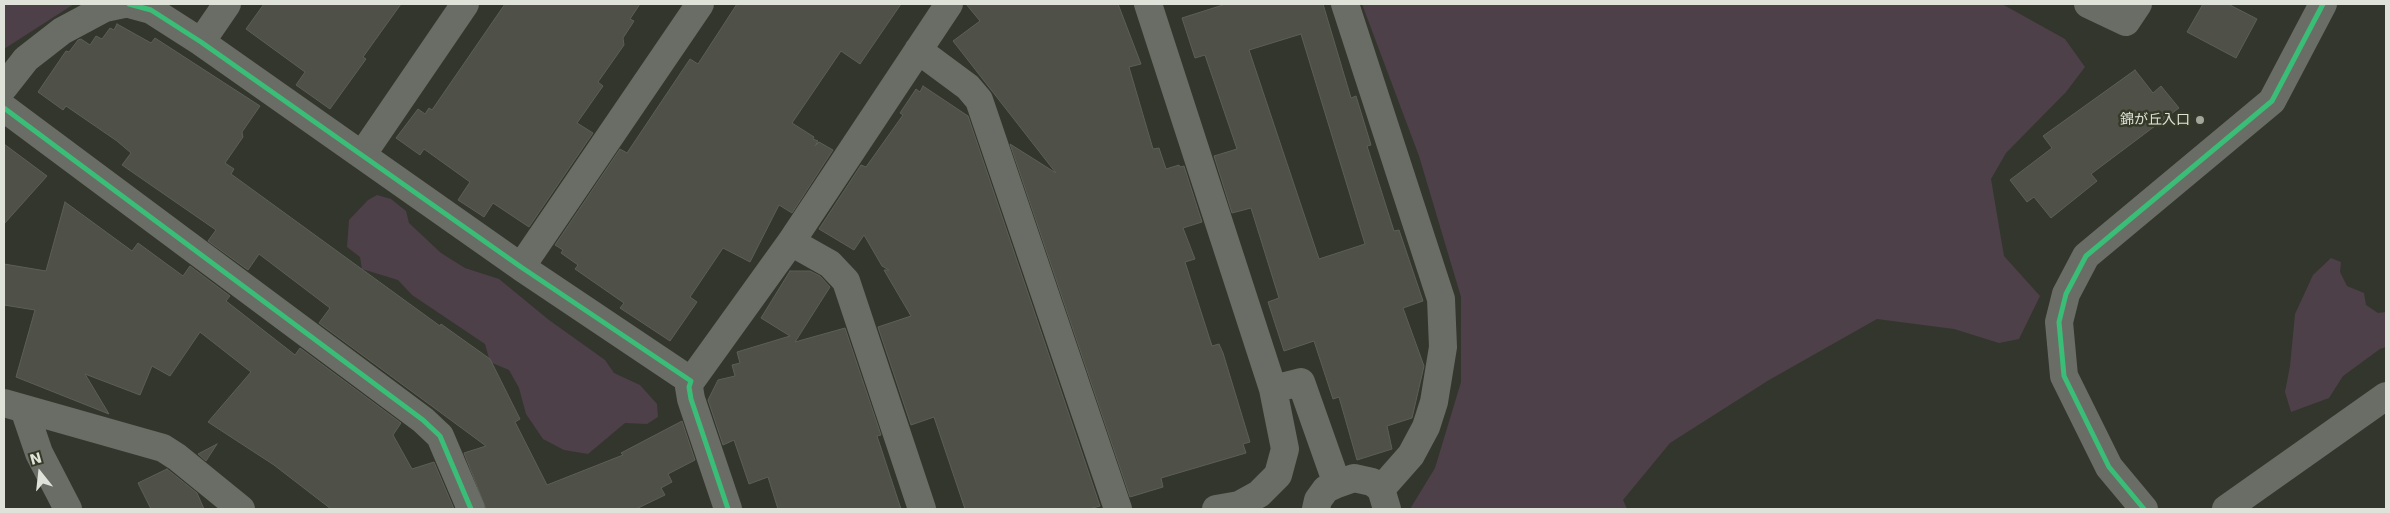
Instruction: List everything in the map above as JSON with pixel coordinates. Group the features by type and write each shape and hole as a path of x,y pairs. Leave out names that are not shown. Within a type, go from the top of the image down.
{"street":[{"path":"4,87 26,59 62,31 105,8 124,4"},
{"path":"129,4 151,10 202,42 521,267 691,381"},
{"path":"202,42 227,4"},
{"path":"362,155 466,4"},
{"path":"521,267 700,4"},
{"path":"728,509 691,399 689,388 691,381 791,242 949,4"},
{"path":"1148,4 1273,389 1286,449 1278,475 1259,494 1239,504 1216,509"},
{"path":"1316,509 1318,500 1326,489 1354,478 1372,482 1384,499 1426,427 1434,402 1443,347 1440,300 1345,4"},
{"path":"2088,4 2126,22 2138,4"},
{"path":"2144,509 2109,467 2064,376 2059,322 2066,294 2086,256 2272,101 2323,4"},
{"path":"918,50 968,87 979,100 1118,509"},
{"path":"4,108 423,420 440,436 471,509"},
{"path":"791,242 830,264 846,281 922,509"},
{"path":"1273,389 1301,382 1336,484"},
{"path":"2226,509 2386,396"},
{"path":"14,406 68,509"},
{"path":"14,406 163,448 177,457 241,509"}],"shaded area":[{"path":"4,4 74,4 4,49"},
{"path":"1362,4 2002,4 2065,39 2085,67 2066,92 2006,153 1991,179 2004,256 2040,296 2019,339 1999,343 1954,329 1877,319 1769,380 1670,443 1623,500 1627,509 1410,509 1435,468 1461,382 1461,297 1419,156"},
{"path":"377,195 391,199 406,211 409,223 441,253 465,268 499,279 549,320 605,360 614,373 640,385 657,404 658,417 647,424 625,423 588,454 564,450 543,439 526,414 519,388 509,370 490,362 485,344 412,295 398,280 362,269 360,257 347,247 349,220 368,200"},
{"path":"2331,258 2341,262 2340,272 2347,286 2364,293 2366,305 2378,313 2386,312 2386,347 2380,349 2343,376 2329,398 2291,412 2285,392 2290,366 2295,314 2313,275"}],"building":[{"path":"264,4 401,4 363,57 366,59 330,109 296,85 305,72 246,29"},
{"path":"505,4 640,4 630,19 634,21 623,38 624,45 598,82 603,86 577,123 593,133 529,227 493,203 484,217 458,200 470,182 424,149 420,155 396,138 418,109 425,114 429,108 432,110"},
{"path":"737,4 901,4 860,64 841,51 792,123 818,141 815,146 819,142 833,150 792,213 779,205 750,262 723,248 690,297 697,302 670,341 620,308 624,303 575,269 578,265 561,253 563,250 555,245 620,149 627,153 690,59 698,64"},
{"path":"966,4 1118,4 1141,64 1129,67 1153,149 1159,148 1166,169 1179,165 1180,167 1184,166 1202,222 1183,228 1195,259 1185,262 1212,346 1219,344 1223,353 1250,442 1243,444 1246,453 1161,478 1163,487 1130,497 1010,144 1056,173 953,41 980,21"},
{"path":"1226,4 1323,4 1351,98 1356,96 1371,145 1367,146 1394,231 1399,230 1423,301 1403,308 1424,366 1412,418 1387,426 1392,449 1357,460 1339,397 1333,399 1314,341 1284,351 1268,302 1279,298 1251,208 1232,213 1214,156 1237,149 1205,55 1195,58 1182,18","holes":["1301,34 1365,244 1319,259 1249,50"]},
{"path":"2203,4 2228,4 2257,19 2236,58 2187,32"},
{"path":"117,24 151,43 155,38 260,106 242,132 243,137 225,163 234,169 231,174 440,326 441,324 490,359 520,419 515,422 547,485 623,455 621,453 682,421 695,460 668,474 672,482 661,488 665,495 636,509 486,509 464,453 486,446 319,323 330,308 259,254 248,270 208,241 216,230 122,165 131,153 117,141 66,106 63,110 38,92 66,51 69,52 78,40 81,39 90,45 96,36 102,39 110,28 114,30"},
{"path":"2135,70 2153,93 2161,86 2179,108 2091,174 2097,181 2051,218 2034,197 2027,202 2010,180 2052,148 2043,136"},
{"path":"923,86 968,116 1100,506 1089,509 965,509 934,417 911,425 878,327 911,316 884,270 889,270 882,266 864,235 854,250 819,229 861,165 866,167 903,115 900,113 916,89 920,92"},
{"path":"4,144 47,176 4,224"},
{"path":"65,202 132,251 138,243 183,276 190,266 230,296 226,301 295,355 300,348 401,423 393,435 412,469 434,462 454,509 331,509 274,465 208,422 251,372 200,332 170,376 152,366 140,395 85,374 109,414 16,377 35,310 4,305 4,264 46,271"},
{"path":"790,271 810,271 820,276 830,287 795,342 845,328 881,435 877,436 901,509 778,509 768,477 749,484 734,440 723,445 708,400 718,380 735,376 732,365 740,363 737,352 790,336 761,318"},
{"path":"217,444 206,461 198,454"},
{"path":"167,469 197,493 204,509 151,509 138,483"}],"cycle path":[{"path":"129,4 151,10 201,42 521,267 691,381 689,387 691,399 728,509"},
{"path":"2144,509 2109,467 2064,376 2059,322 2066,294 2086,256 2272,101 2323,4"},
{"path":"4,108 423,420 440,436 471,509"}],"place":[{"name":"錦が丘入口","path":"2200,120"}]}
